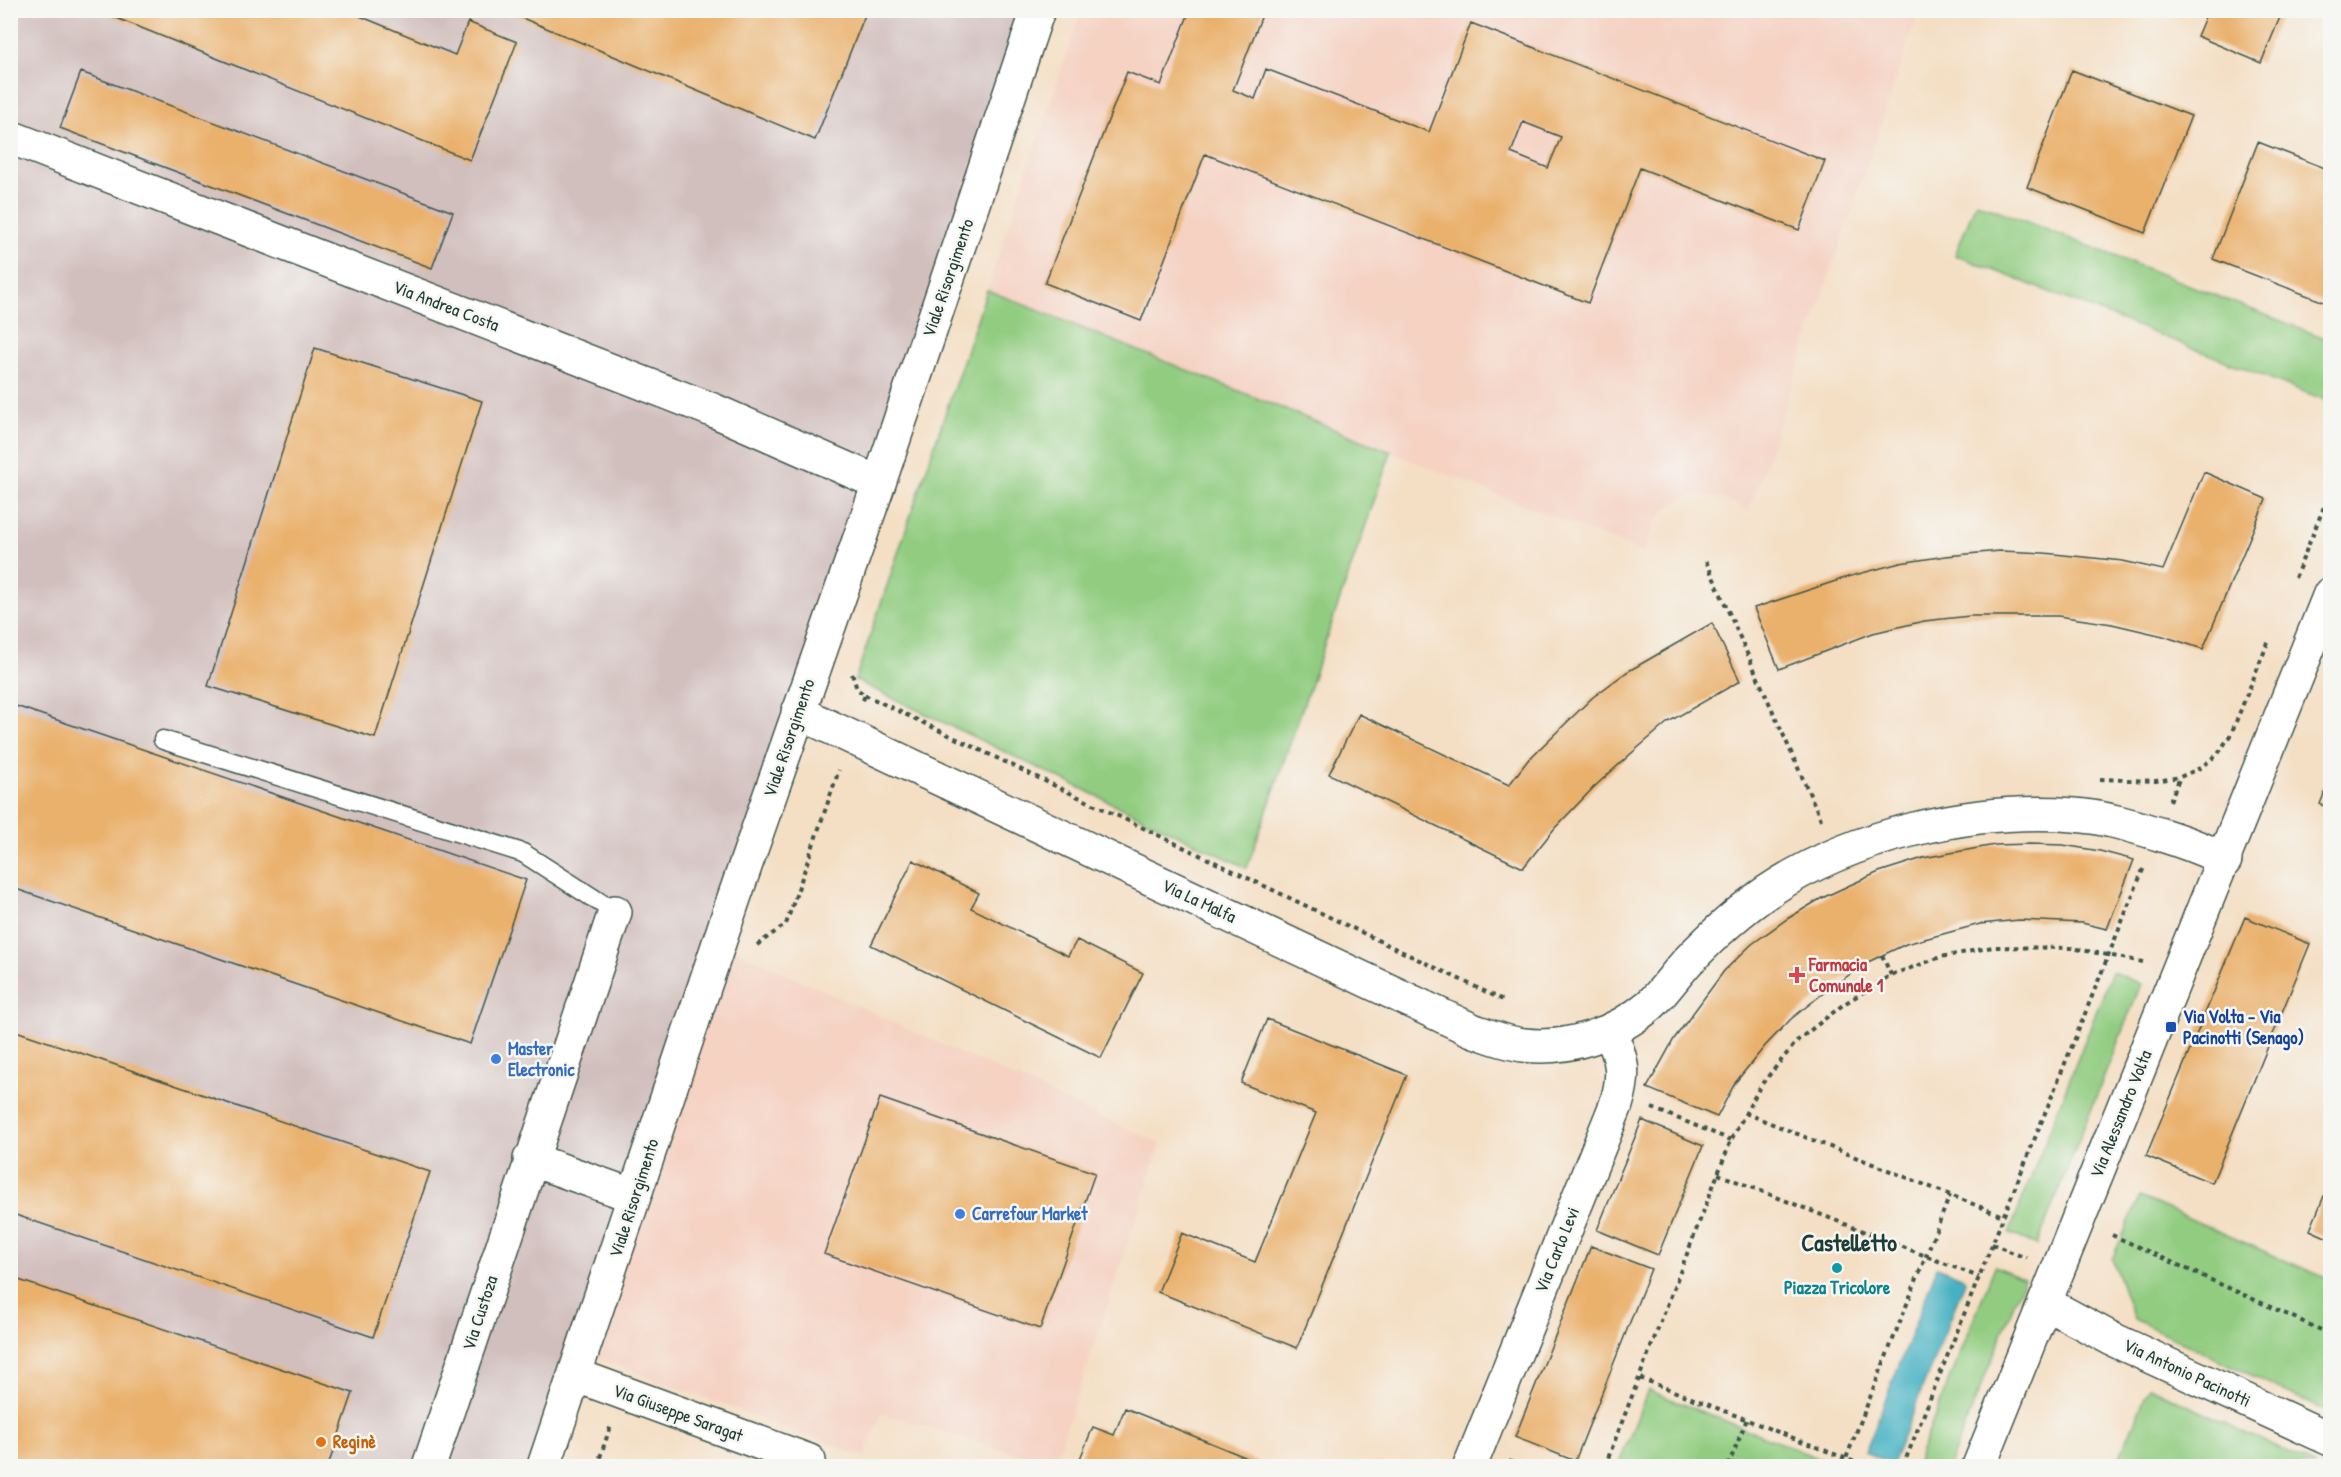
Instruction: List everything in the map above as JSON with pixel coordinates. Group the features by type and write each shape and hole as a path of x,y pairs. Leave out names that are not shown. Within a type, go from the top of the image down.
{"street":[{"name":"Viale Risorgimento","path":"544,1467 798,712 879,483 1038,10"},
{"name":"Via Andrea Costa","path":"10,137 715,411 879,483"},
{"name":"Via Alessandro Volta","path":"1979,1467 2331,594"},
{"name":"Via La Malfa","path":"798,712 1472,1030 1501,1041 1522,1045 1548,1046 1609,1032 1632,1019 1652,1003 1688,961 1728,923 1766,892 1837,854 1873,841 1930,826 2031,813 2075,815 2116,821 2205,849 2225,860"},
{"name":"Via Custoza","path":"429,1467 530,1159 615,912"},
{"name":"Via Carlo Levi","path":"1470,1467 1619,1094 1623,1073 1620,1058 1609,1032"},
{"path":"530,1159 634,1196"},
{"name":"Via Antonio Pacinotti","path":"2045,1303 2112,1339 2331,1439"},
{"name":"Via Giuseppe Saragat","path":"575,1375 809,1461 807,1467"}],"lane":[{"path":"163,740 523,853 615,912"}],"path":[{"path":"2294,580 2331,492"},
{"path":"1706,561 1837,854"},
{"path":"2091,779 2156,781 2180,777 2200,768 2218,754 2230,734 2271,635"},
{"path":"865,695 1512,1004"},
{"path":"1903,1467 2180,777"},
{"path":"1605,1467 1731,1140 1761,1085 1798,1040 1844,1004 1891,975 1941,957 1993,947 2072,948 2180,968"},
{"path":"1882,955 1891,975"},
{"path":"1619,1094 1731,1140"},
{"path":"1745,1113 2003,1216"},
{"path":"1719,1174 1979,1277"},
{"path":"1843,1467 1950,1194"},
{"path":"2078,1220 2331,1334"},
{"path":"1640,1377 1865,1467"},
{"path":"1728,1467 1747,1419"}],"shaded area":[{"path":"10,11 1024,11 534,1466 11,1466"},
{"path":"1081,11 1919,11 1749,512 1713,496 1698,495 1682,499 1666,509 1655,523 1643,553 987,290"},
{"path":"721,944 1161,1144 1054,1465 881,1413 865,1457 583,1353"}],"green space":[{"path":"1976,202 2330,340 2330,402 1955,255"},
{"path":"987,290 1391,452 1247,868 855,680"},
{"path":"2112,972 2141,984 2037,1245 2009,1233"},
{"path":"2140,1197 2330,1280 2330,1413 2134,1319 2112,1259"},
{"path":"1995,1266 2024,1279 1949,1466 1915,1466"},
{"path":"2149,1387 2316,1466 2116,1466"},
{"path":"1648,1390 1838,1466 1618,1466"}],"water":[{"path":"1937,1267 1966,1279 1892,1464 1865,1452"}],"building":[{"path":"345,10 455,55 468,22 517,42 470,160 99,11"},
{"path":"503,10 867,10 815,140"},
{"path":"1190,10 1264,10 1233,90 1255,99 1266,69 1429,132 1471,23 1825,161 1799,230 1640,168 1588,303 1205,154 1141,321 1045,283 1127,72 1161,85","holes":["1523,122 1561,137 1548,168 1511,153"]},
{"path":"2208,10 2283,10 2261,63 2197,36"},
{"path":"2072,70 2191,116 2145,233 2027,187"},
{"path":"81,72 453,212 432,268 60,128"},
{"path":"2258,142 2330,170 2329,304 2213,259"},
{"path":"315,348 482,401 375,738 208,686"},
{"path":"2204,472 2266,499 2203,649 2163,636 2112,624 2058,616 1970,616 1924,621 1873,633 1779,669 1754,608 1851,576 1900,563 1946,556 2000,551 2044,553 2123,561 2163,570"},
{"path":"1712,623 1740,681 1668,722 1634,751 1594,787 1554,829 1523,868 1329,774 1359,714 1509,785 1528,760 1593,697 1627,672"},
{"path":"10,704 526,880 470,1044 10,887"},
{"path":"2330,779 2330,808 2320,804"},
{"path":"1995,845 2063,845 2134,860 2107,929 2082,923 2019,920 1980,924 1906,944 1868,962 1791,1019 1735,1083 1717,1117 1647,1088 1674,1039 1724,971 1752,944 1787,919 1820,899 1850,885 1879,872 1923,858"},
{"path":"913,860 979,893 971,908 1068,956 1077,940 1143,973 1101,1058 871,945"},
{"path":"2245,917 2310,944 2212,1183 2146,1156"},
{"path":"1267,1019 1407,1075 1297,1348 1158,1292 1182,1233 1255,1262 1316,1113 1241,1083"},
{"path":"10,1029 430,1172 373,1337 10,1213"},
{"name":"Carrefour Market","path":"880,1098 1095,1173 1040,1329 824,1254"},
{"path":"1642,1120 1703,1146 1658,1255 1597,1230"},
{"path":"2324,1196 2330,1198 2330,1239 2310,1230"},
{"path":"1591,1246 1651,1269 1575,1461 1515,1437"},
{"path":"10,1277 353,1393 328,1466 24,1466 10,1462"},
{"path":"1125,1408 1267,1466 1092,1466 1079,1461 1093,1427 1114,1435"}],"place":[{"name":"Farmacia Comunale 1","path":"1797,975"},
{"name":"Via Volta - Via Pacinotti (Senago)","path":"2171,1027"},
{"name":"Master Electronic","path":"496,1059"},
{"name":"Carrefour Market","path":"960,1214"},
{"name":"Piazza Tricolore","path":"1837,1268"},
{"name":"Reginè","path":"321,1442"}],"district":[{"name":"Castelletto","path":"1849,1243"}]}
